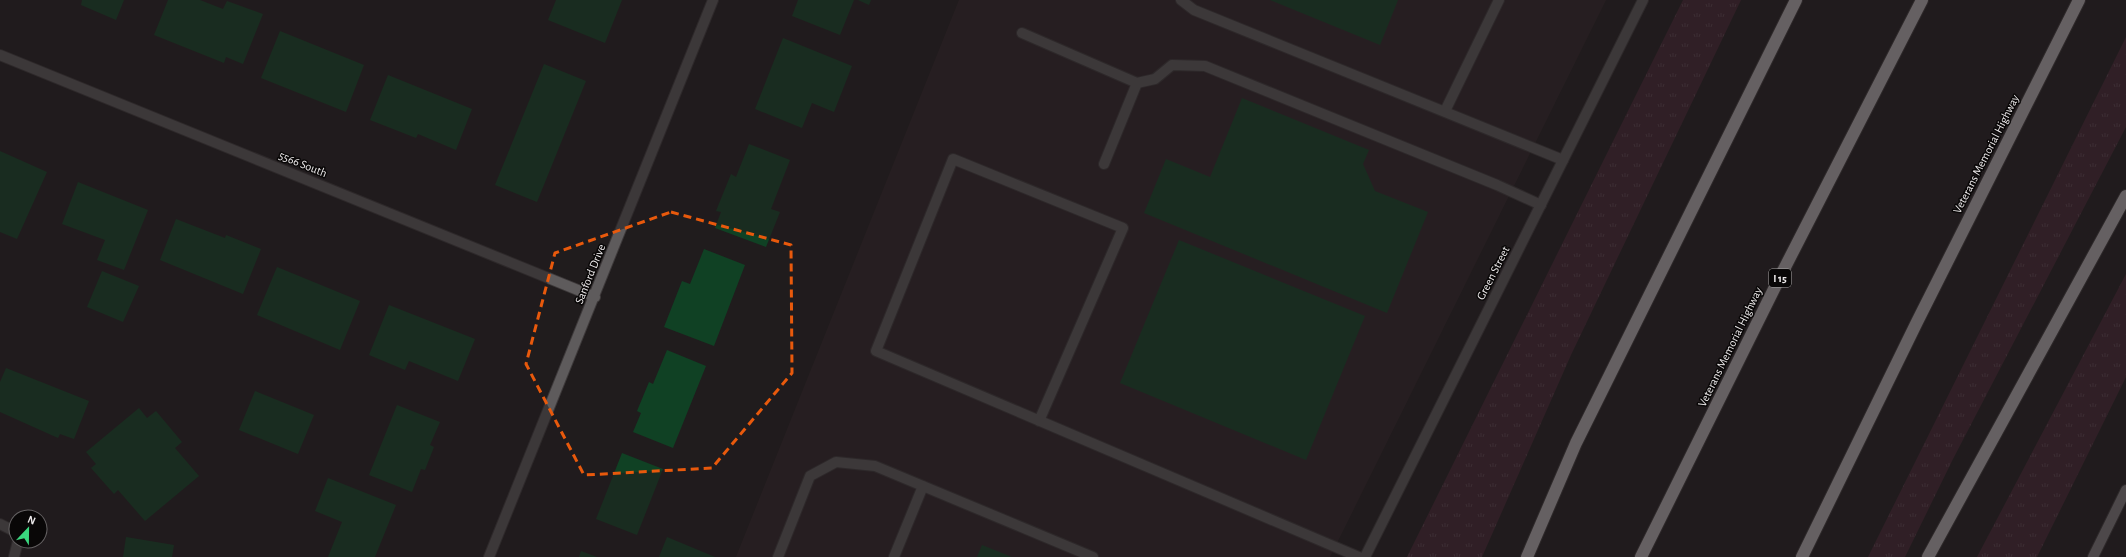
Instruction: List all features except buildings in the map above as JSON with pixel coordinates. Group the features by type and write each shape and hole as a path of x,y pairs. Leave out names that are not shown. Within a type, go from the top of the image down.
{"highway":[{"path":"1527,557 1576,443 1796,0"},
{"name":"Veterans Memorial Highway","path":"1641,557 1777,282 1922,0"},
{"name":"Veterans Memorial Highway","path":"1802,557 1917,322 2079,0"},
{"path":"1928,557 2126,196"}],"street":[{"name":"Sanford Drive","path":"489,557 595,297 713,0"},
{"path":"1181,0 1194,10 1563,160"},
{"path":"1445,111 1499,0"},
{"name":"Green Street","path":"1365,557 1643,0"},
{"path":"1022,33 1137,82 1155,79 1172,65 1204,66 1497,185 1541,206"},
{"name":"5566 South","path":"0,55 595,297"},
{"path":"1104,164 1137,82"},
{"path":"1039,421 1122,228 953,159 876,351 1039,421 1359,557"},
{"path":"778,557 810,476 836,462 876,466 1093,557"},
{"path":"894,557 923,486"},
{"path":"2093,557 2126,490"}],"highlighted area":[{"path":"671,212 791,245 792,373 712,468 584,475 526,364 555,253"}],"shaded area":[{"path":"959,0 1606,0 1330,557 736,557"}],"green space":[{"path":"1683,0 1741,0 1571,355 1482,557 1407,557"},
{"path":"2126,37 2126,127 1953,459 1905,557 1868,557"},
{"path":"2126,274 2126,377 2037,557 1977,557"}]}
